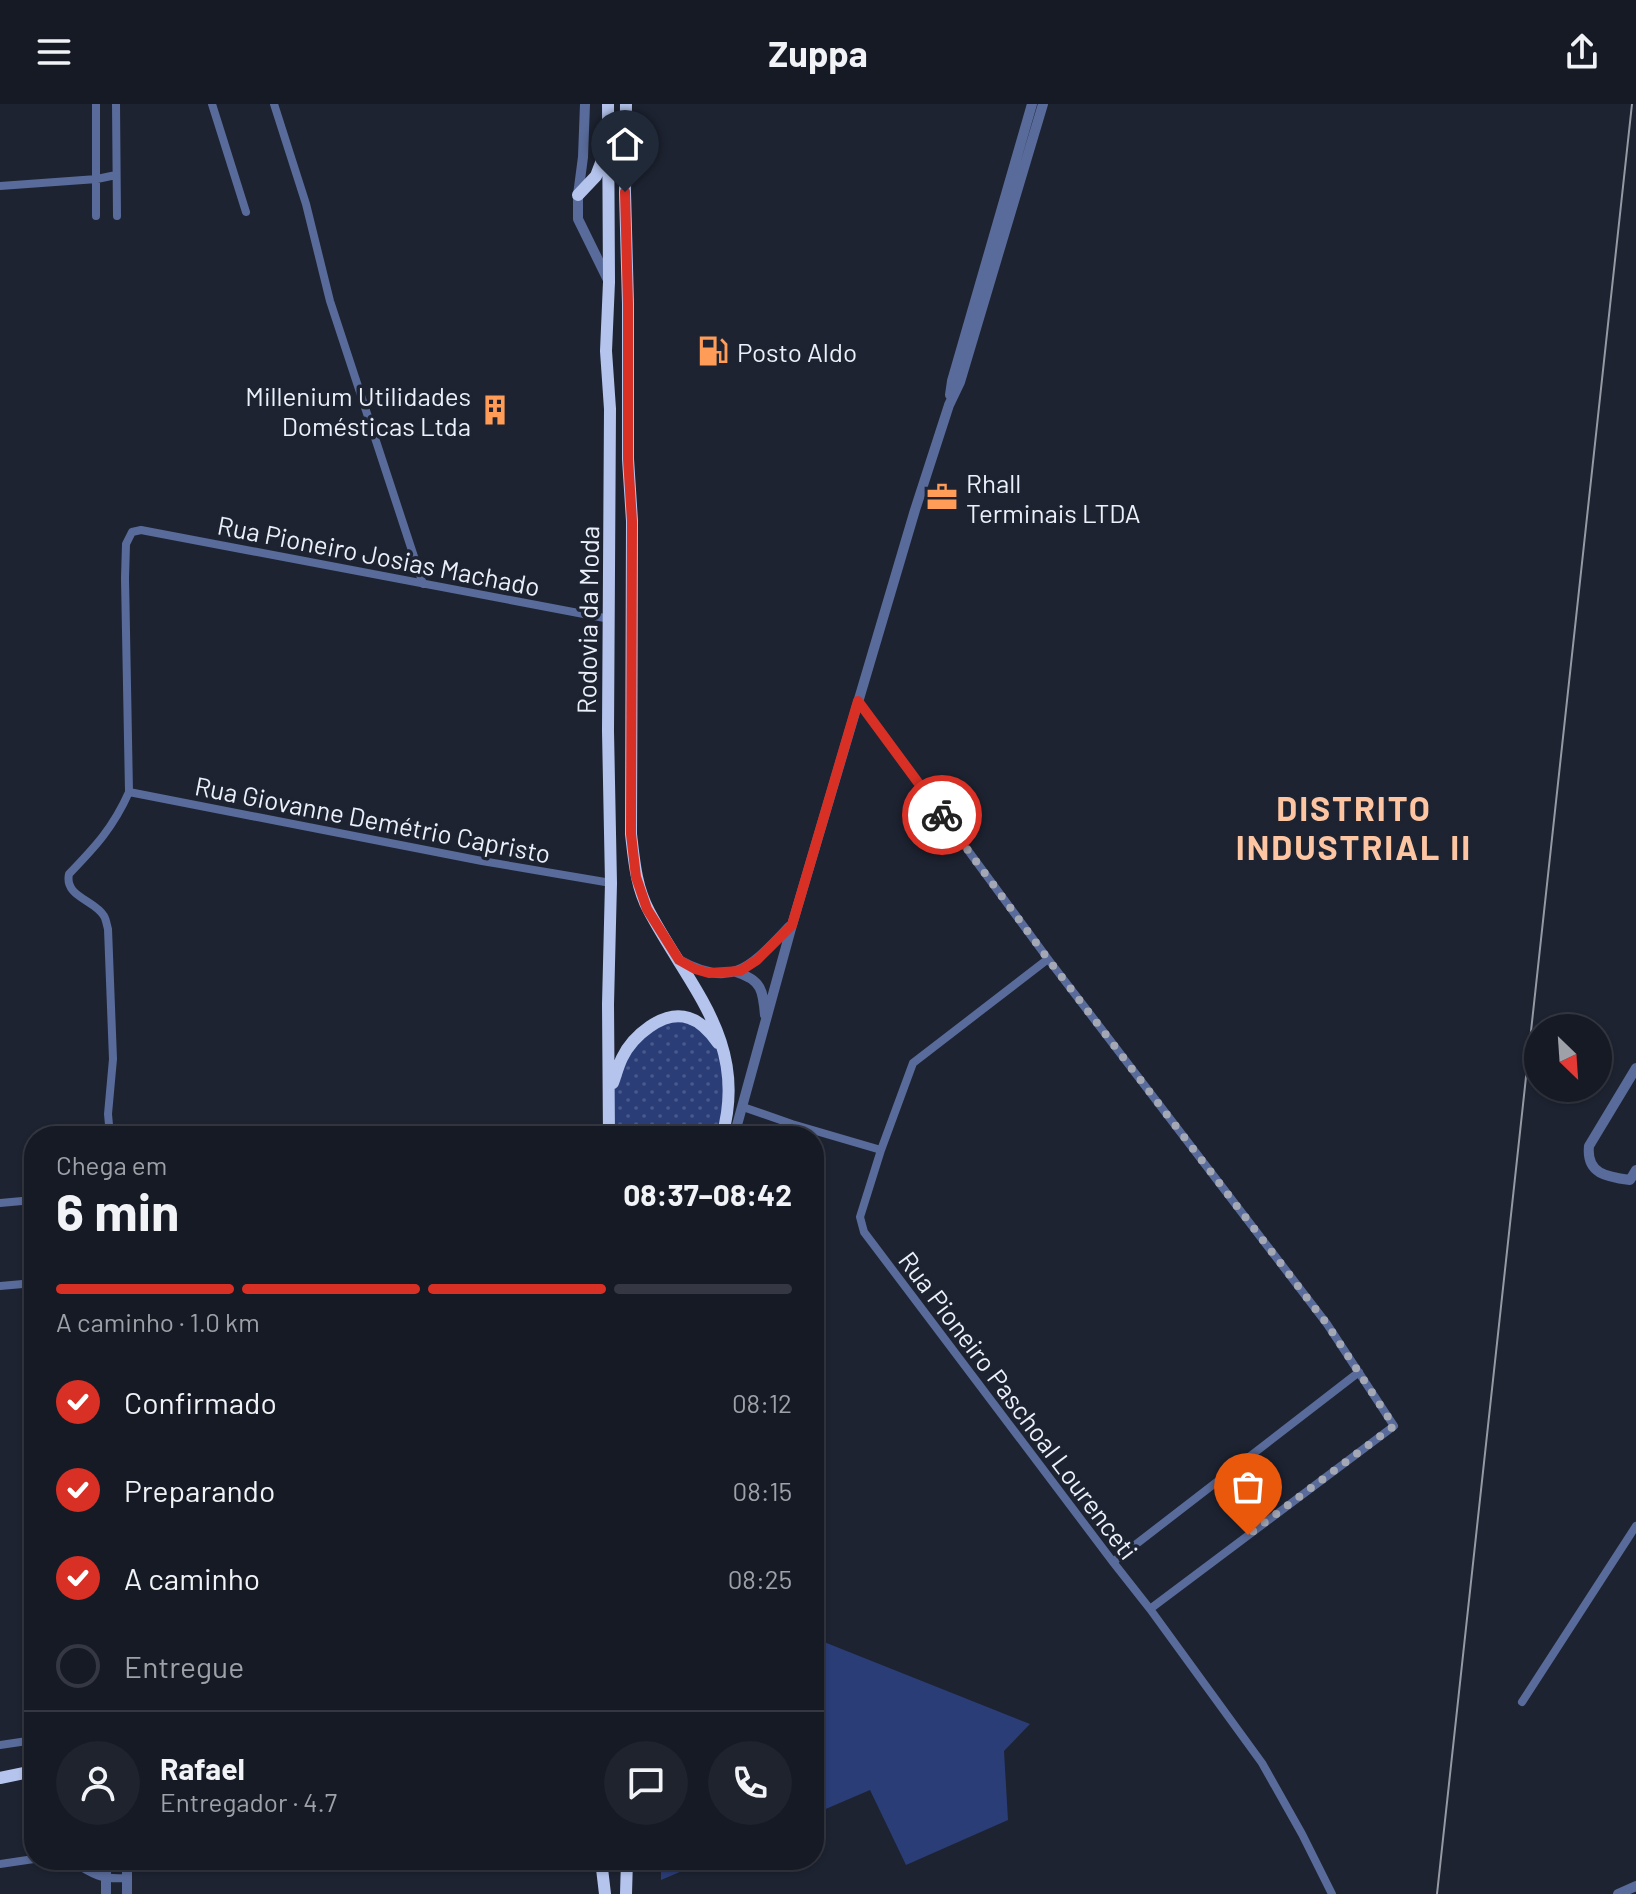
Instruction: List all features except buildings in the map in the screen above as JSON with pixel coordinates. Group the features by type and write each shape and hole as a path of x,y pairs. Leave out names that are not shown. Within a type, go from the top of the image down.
{"highway":[{"name":"Rodovia da Moda","path":"608,104 609,1126"},
{"name":"Rodovia da Moda","path":"626,104 628,459 632,521 631,834 636,877 647,909 719,1033 725,1052 729,1094 724,1126"},
{"path":"578,195 600,169 608,136"},
{"path":"609,1098 622,1056 641,1033 661,1021 676,1016 689,1018 710,1032 725,1052"},
{"path":"0,1778 24,1773"},
{"path":"602,1870 605,1894"},
{"path":"626,1894 627,1870"}],"street":[{"path":"96,104 96,216"},
{"path":"116,104 117,216"},
{"path":"212,104 246,212"},
{"path":"274,104 306,204 330,301 423,584"},
{"path":"585,104 578,219 609,282"},
{"path":"985,282 1032,104"},
{"path":"737,1126 792,925 949,405 952,381 1043,104"},
{"path":"0,186 116,175"},
{"name":"Rua Pioneiro Josias Machado","path":"129,792 125,556 132,532 141,530 610,619"},
{"path":"858,701 1048,959 1327,1324 1394,1426 1150,1609"},
{"path":"109,1126 113,1059 108,929 100,911 72,891 67,879 117,818 129,792"},
{"name":"Rua Giovanne Demétrio Capristo","path":"129,792 611,883"},
{"path":"736,972 757,960 792,925"},
{"name":"Rua Pioneiro Paschoal Lourenceti","path":"1048,959 913,1063 860,1217 864,1232 1150,1609 1262,1763 1332,1894"},
{"path":"679,960 709,973 736,972 749,977 763,993 766,1021"},
{"path":"1633,1175 1614,1178 1601,1173 1591,1166 1588,1154 1589,1146 1636,1068"},
{"path":"743,1107 799,1126"},
{"path":"824,1133 881,1150"},
{"path":"0,1203 24,1201"},
{"path":"0,1286 24,1284"},
{"path":"1113,1562 1359,1372"},
{"path":"1522,1702 1636,1526"},
{"path":"0,1745 24,1741"},
{"path":"0,1864 24,1860"},
{"path":"86,1870 106,1879 127,1878"},
{"path":"106,1870 106,1894"},
{"path":"127,1870 127,1894"},
{"path":"1618,1894 1636,1886"}],"shaded area":[{"path":"689,1018 725,1052 722,1126 609,1126 609,1098 622,1056 661,1021"},
{"path":"824,1642 1030,1724 1004,1751 1008,1820 906,1865 870,1790 824,1810"},
{"path":"661,1870 684,1870 661,1880"}],"railway":[{"path":"1437,1894 1632,104"}],"way so far":[{"path":"942,815 1327,1324 1394,1426 1248,1535"}],"place":[{"name":"Posto Aldo","path":"713,351"},
{"name":"Millenium Utilidades Domésticas Ltda","path":"495,410"},
{"name":"Rhall Terminais LTDA","path":"942,497"}],"district":[{"name":"DISTRITO INDUSTRIAL II","path":"1354,826"}],"route":[{"path":"625,192 628,459 632,521 631,834 636,877 647,909 679,960 695,969 709,973 736,972 757,960 792,925 858,701 942,815"}]}
